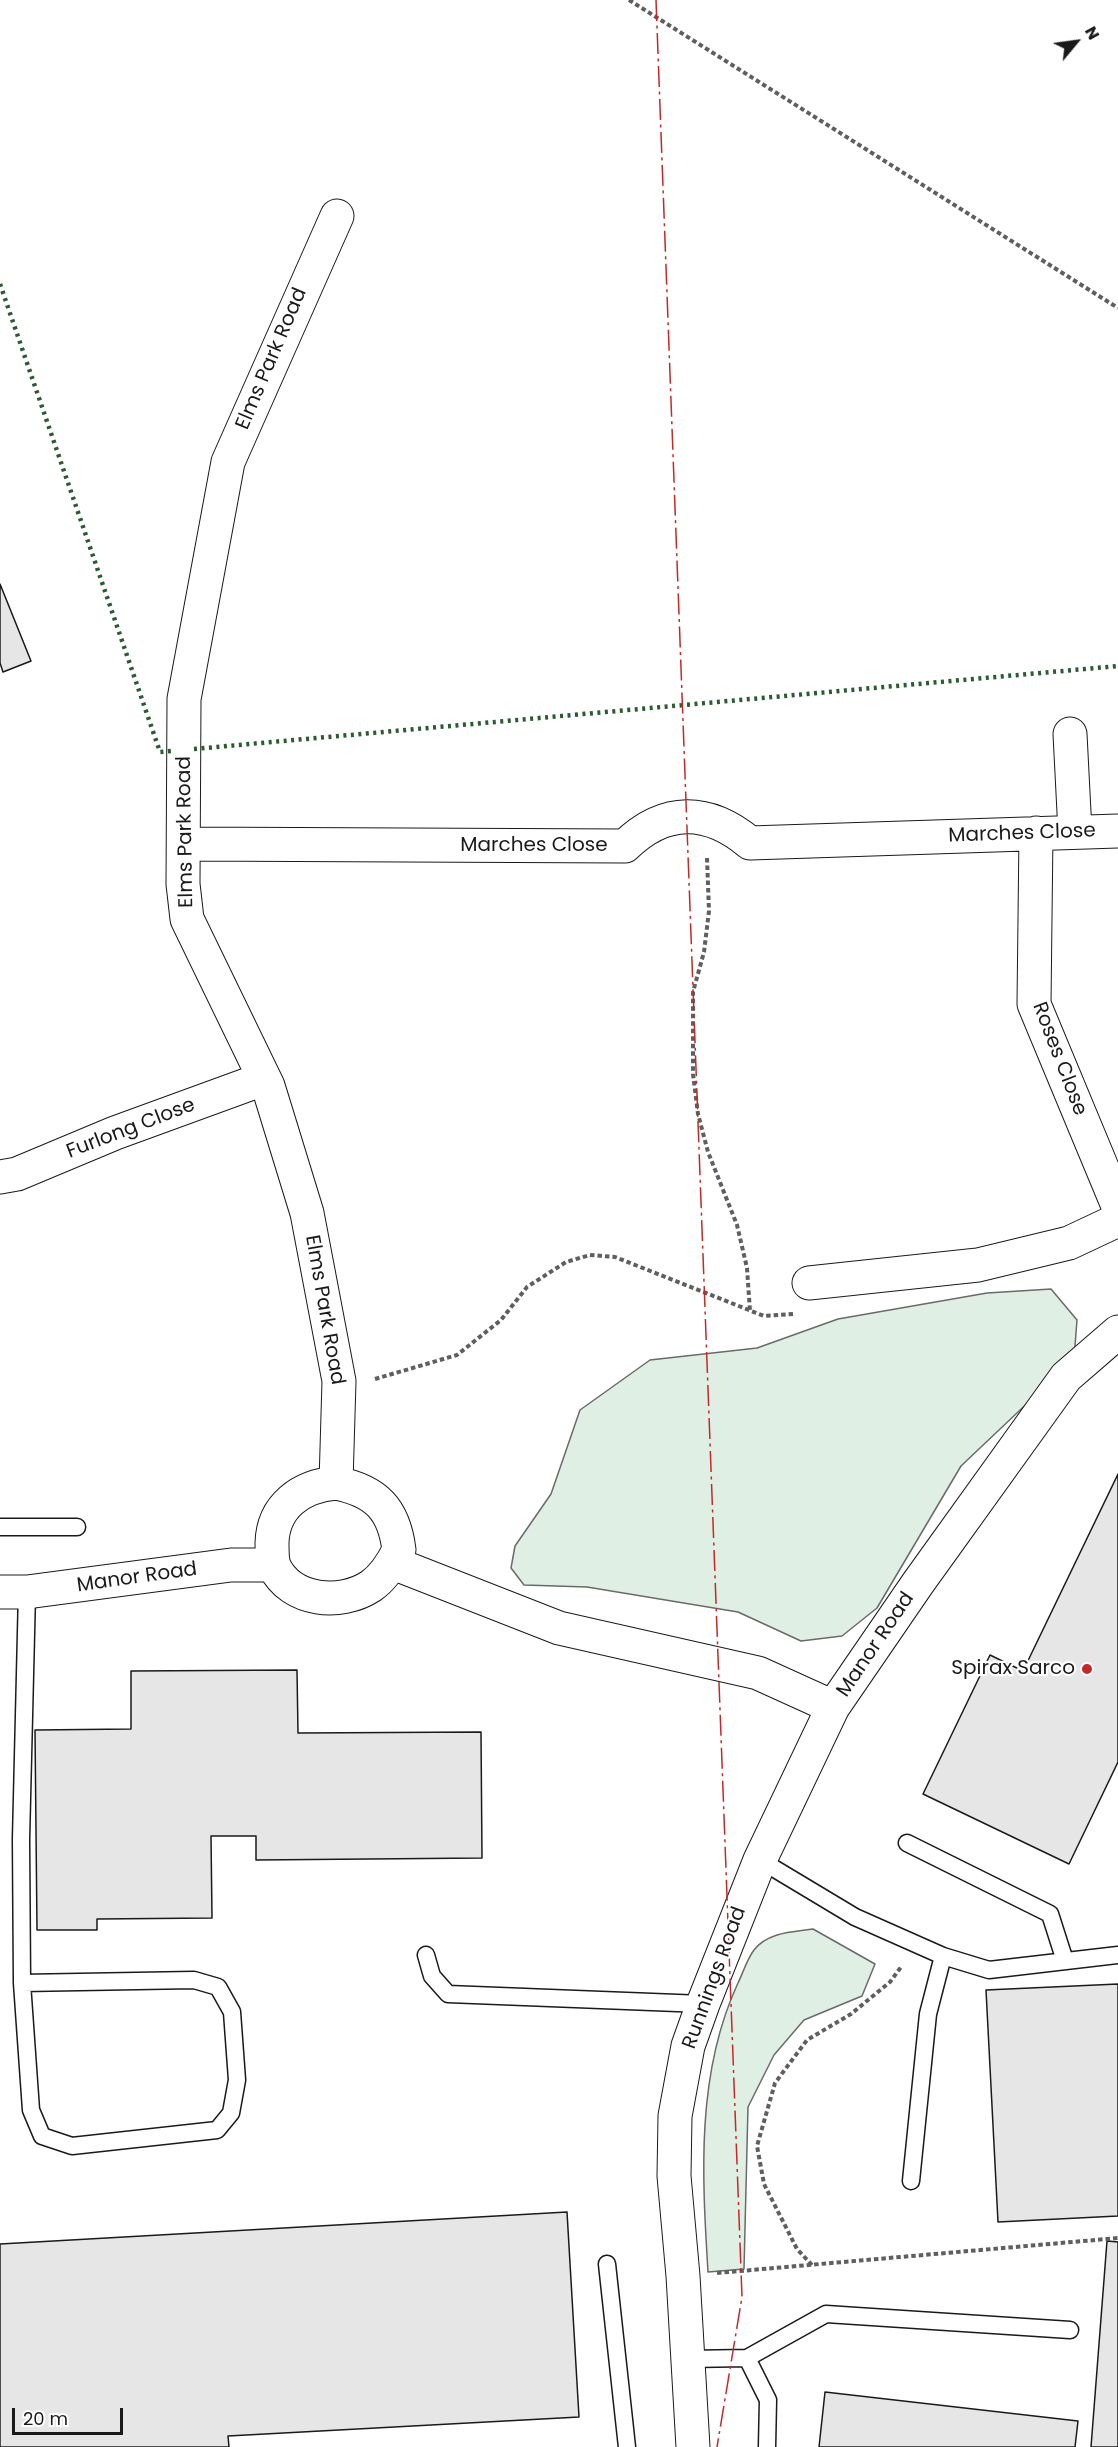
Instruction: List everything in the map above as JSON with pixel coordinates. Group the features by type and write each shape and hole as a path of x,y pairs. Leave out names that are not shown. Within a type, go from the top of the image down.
{"street":[{"name":"Elms Park Road","path":"336,1483 339,1381 307,1213 268,1086 262,1079 187,919 183,884 185,844 183,699 228,462 337,216"},
{"path":"1070,735 1075,832"},
{"name":"Marches Close","path":"185,844 625,846 655,823 693,816 734,829 750,843 1118,831"},
{"name":"Roses Close","path":"1036,833 1034,1004 1118,1206"},
{"name":"Furlong Close","path":"0,1177 17,1174 115,1133 262,1079"},
{"path":"805,1298 978,1265 1069,1243 1118,1220"},
{"name":"Manor Road","path":"393,1563 559,1628 758,1673 833,1707 918,1583 1066,1377 1118,1332"},
{"path":"336,1483 368,1493 381,1504 391,1517 397,1533 399,1550 384,1575 360,1592 331,1599 300,1592 287,1583 274,1565 273,1532 284,1507 307,1489 336,1483"},
{"name":"Manor Road","path":"13,1592 231,1565 274,1565"},
{"name":"Runnings Road","path":"693,2447 683,2276 674,2176 675,2116 688,2046 760,1860 833,1707"}],"lane":[{"path":"0,1527 77,1527"},
{"path":"13,1592 21,1839 22,1983 31,2110 42,2136 72,2146 217,2130 231,2113 237,2080 232,2012 218,1987 194,1980 22,1983"},
{"path":"907,1843 1050,1914 1065,1961"},
{"path":"760,1860 855,1917 943,1956 989,1970 1118,1955"},
{"path":"426,1955 432,1976 448,1994 703,2004"},
{"path":"911,2181 928,2014 943,1956"},
{"path":"607,2264 627,2447"},
{"path":"688,2359 747,2358 826,2314 1070,2330"},
{"path":"747,2358 768,2400 767,2447"}],"path":[{"path":"629,0 1118,308"},
{"path":"706,819 709,911 704,952 693,992 693,1074 698,1114 708,1152 737,1225 747,1268 750,1311"},
{"path":"339,1381 366,1382 457,1355 501,1320 527,1287 543,1274 566,1262 590,1255 615,1257 764,1316 805,1298"},
{"path":"812,2265 797,2249 764,2184 757,2146 775,2083 807,2040 851,2014 890,1982 918,1945"},
{"path":"683,2276 1118,2238"}],"green space":[{"path":"1051,1289 1077,1320 1074,1359 961,1466 877,1608 842,1636 801,1641 738,1612 587,1587 524,1585 511,1568 515,1546 551,1494 580,1410 650,1360 757,1348 838,1319 987,1293"},
{"path":"813,1929 875,1964 862,1996 804,2020 774,2055 748,2107 744,2269 708,2272 704,2199 705,2125 708,2088 724,2017 747,1962 760,1944 781,1934"}],"building":[{"path":"0,584 31,661 3,672 0,663"},
{"path":"1118,1474 1118,1762 1069,1864 923,1794 990,1655 1023,1671"},
{"path":"297,1670 298,1733 481,1732 482,1858 256,1860 256,1836 211,1836 212,1918 97,1919 97,1930 37,1930 35,1730 131,1729 131,1671"},
{"path":"1118,1984 1118,2216 998,2222 986,1990"},
{"path":"567,2212 579,2417 228,2436 229,2447 0,2447 0,2244"},
{"path":"1107,2241 1118,2242 1118,2447 1091,2447"},
{"path":"825,2392 1078,2421 1075,2447 819,2447"}],"hedge":[{"path":"0,284 160,752 171,751"},
{"path":"194,749 1118,666"}],"power":[{"path":"656,0 742,2297 717,2447"}],"place":[{"name":"Spirax Sarco","path":"1087,1669"}]}
